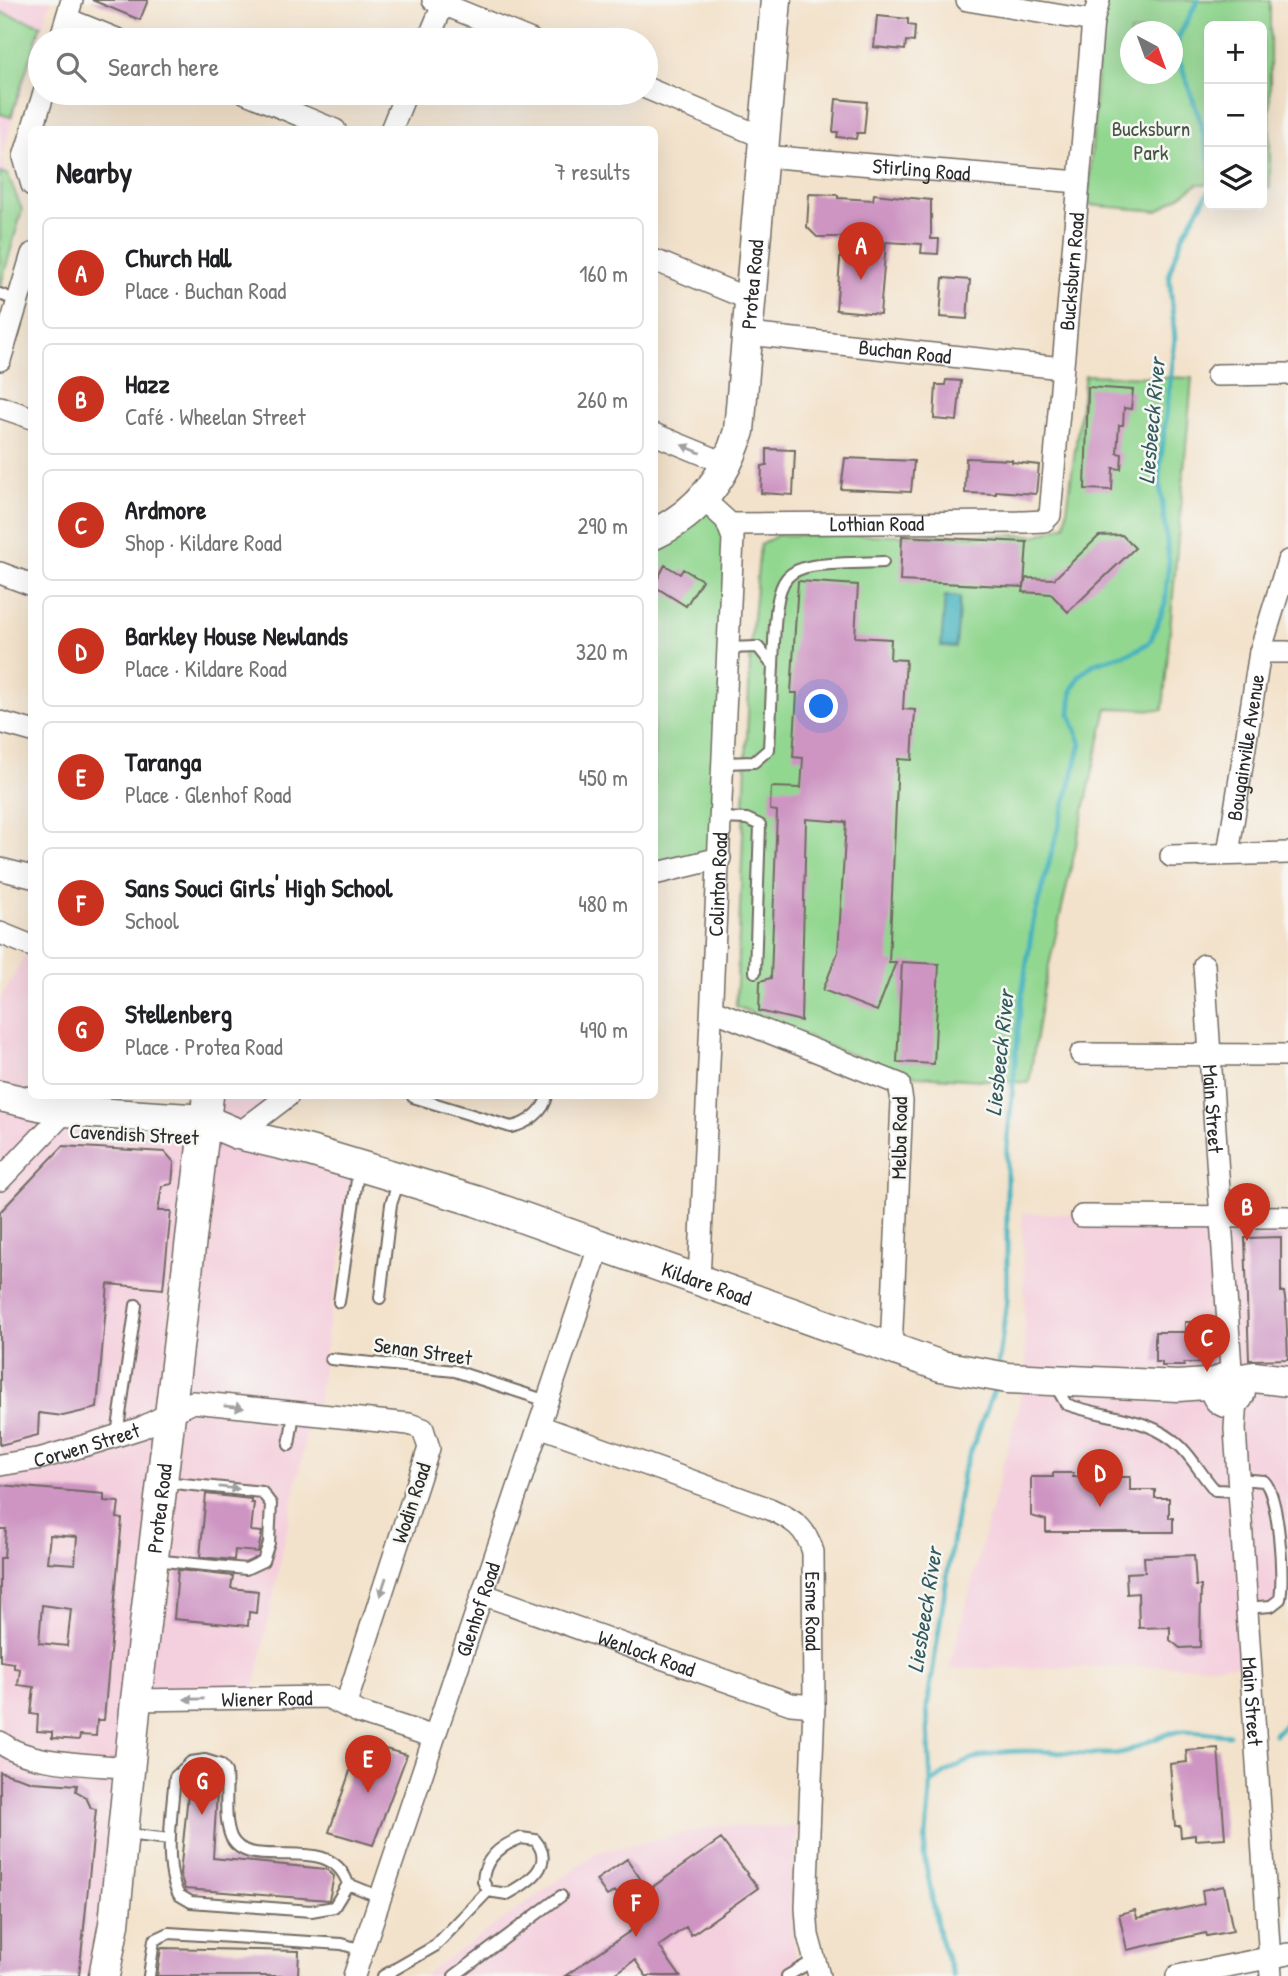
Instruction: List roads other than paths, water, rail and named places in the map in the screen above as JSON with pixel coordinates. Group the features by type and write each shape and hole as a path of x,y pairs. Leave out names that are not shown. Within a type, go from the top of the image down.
{"main road":[{"name":"Protea Road","path":"658,532 684,516 703,499 727,464 741,421 776,0"},
{"name":"Cavendish Street","path":"0,1096 64,1111 205,1118 238,1134"},
{"name":"Cavendish Street","path":"0,1117 31,1126 64,1111"},
{"name":"Protea Road","path":"104,1976 114,1924 136,1700 205,1118"},
{"name":"Kildare Road","path":"238,1134 399,1178 600,1244 891,1350 978,1374 1008,1378 1185,1386 1229,1395 1280,1381"},
{"name":"Protea Road","path":"114,1924 119,1976"}],"street":[{"path":"967,0 1096,10"},
{"path":"432,28 441,1 503,28"},
{"path":"63,28 69,9 100,28"},
{"name":"Bucksburn Road","path":"1024,522 1044,521 1052,510 1062,368 1096,10"},
{"name":"Stirling Road","path":"658,94 764,147 1079,183"},
{"path":"34,126 40,105"},
{"path":"275,105 325,126"},
{"path":"393,126 402,105"},
{"path":"28,144 24,157 28,171"},
{"path":"0,360 8,298 28,261"},
{"path":"658,262 751,300"},
{"name":"Buchan Road","path":"748,334 1062,368"},
{"path":"1217,375 1288,374"},
{"path":"0,407 28,417"},
{"path":"658,436 727,464"},
{"path":"703,499 729,524"},
{"name":"Lothian Road","path":"729,524 1024,522"},
{"name":"Colinton Road","path":"699,1281 729,648 733,538 729,524"},
{"name":"Bougainville Avenue","path":"1228,853 1260,652 1288,561"},
{"path":"0,573 28,584"},
{"path":"1260,652 1288,652"},
{"path":"0,722 28,730"},
{"path":"1171,856 1288,853"},
{"path":"658,873 720,858"},
{"path":"0,869 28,876"},
{"path":"0,933 28,944"},
{"name":"Main Street","path":"1204,965 1231,1369 1229,1395 1238,1485 1255,1742 1276,1963"},
{"name":"Melba Road","path":"713,1010 899,1084 902,1101 891,1350"},
{"path":"1081,1054 1288,1055"},
{"path":"238,1134 284,1099"},
{"path":"0,1180 64,1111"},
{"path":"1082,1216 1288,1217"},
{"name":"Glenhof Road","path":"354,1976 600,1244"},
{"name":"Wodin Road","path":"169,1414 193,1402 409,1424 423,1429 428,1442 346,1704"},
{"name":"Corwen Street","path":"0,1465 42,1458 117,1436 169,1414"},
{"name":"Esme Road","path":"539,1426 770,1509 798,1524 810,1540 813,1552 814,1706 806,1908 816,1968"},
{"name":"Wenlock Road","path":"482,1594 792,1704 814,1706"},
{"name":"Wiener Road","path":"136,1700 327,1697 360,1713 434,1737"},
{"path":"0,1742 29,1756 130,1769"},
{"path":"1177,1976 1276,1963"}],"lane":[{"path":"724,763 754,762 769,749 775,615 781,583 786,575 802,568 883,562"},
{"path":"729,648 758,647 773,666"},
{"path":"721,818 747,819 760,825 755,972"},
{"path":"420,1099 511,1127 519,1126 537,1114 545,1099"},
{"path":"339,1302 359,1166"},
{"path":"380,1298 391,1204 399,1178"},
{"path":"117,1436 136,1305"},
{"name":"Senan Street","path":"331,1359 455,1371 547,1401"},
{"path":"1053,1380 1055,1390 1066,1404 1143,1423 1181,1447 1215,1490 1264,1480 1270,1488 1278,1536 1280,1599 1271,1606 1245,1608"},
{"path":"289,1445 294,1413"},
{"path":"152,1560 246,1569 263,1561 270,1532 271,1504 262,1492 161,1482"},
{"path":"348,1884 334,1907 324,1911 191,1902 176,1890 170,1839 175,1777 191,1762 212,1761 226,1772 228,1827 232,1839 239,1846 253,1851 323,1856 343,1871 348,1884 380,1897"},
{"path":"123,1834 170,1839"},
{"path":"521,1838 535,1840 542,1849 544,1859 540,1870 522,1886 507,1894 488,1891 483,1881 483,1872 498,1849 521,1838"},
{"path":"383,1976 435,1946 488,1891"},
{"path":"454,1976 561,1896"},
{"path":"149,1976 154,1940 169,1933 342,1944 362,1950"},
{"path":"788,1976 816,1968"}],"water":[{"path":"945,596 960,597 956,647 941,646"}],"waterway":[{"name":"Liesbeeck River","path":"1198,0 1179,36 1176,50 1201,123 1206,147"},
{"name":"Liesbeeck River","path":"998,1367 1007,1300 1007,1147 1021,1001 1033,922 1081,744 1070,714 1072,690 1080,675 1095,663 1133,652 1150,642 1165,604 1169,561 1159,475 1175,339 1169,273 1183,235 1204,199"},
{"name":"Liesbeeck River","path":"953,1976 939,1935 924,1855 931,1783 927,1707 963,1472 995,1387"},
{"path":"1275,1734 1288,1721"},
{"path":"931,1783 954,1768 996,1753 1039,1751 1110,1754 1127,1751 1159,1737 1182,1731 1229,1735"}],"place":[{"name":"Church Hall","path":"861,280"},
{"name":"Hazz","path":"1247,1241"},
{"name":"Ardmore","path":"1207,1372"},
{"name":"Barkley House Newlands","path":"1100,1507"},
{"name":"Taranga","path":"368,1793"},
{"name":"Stellenberg","path":"202,1815"},
{"name":"Sans Souci Girls' High School","path":"636,1937"}],"park label":[{"name":"Bucksburn Park","path":"1151,140"}]}
